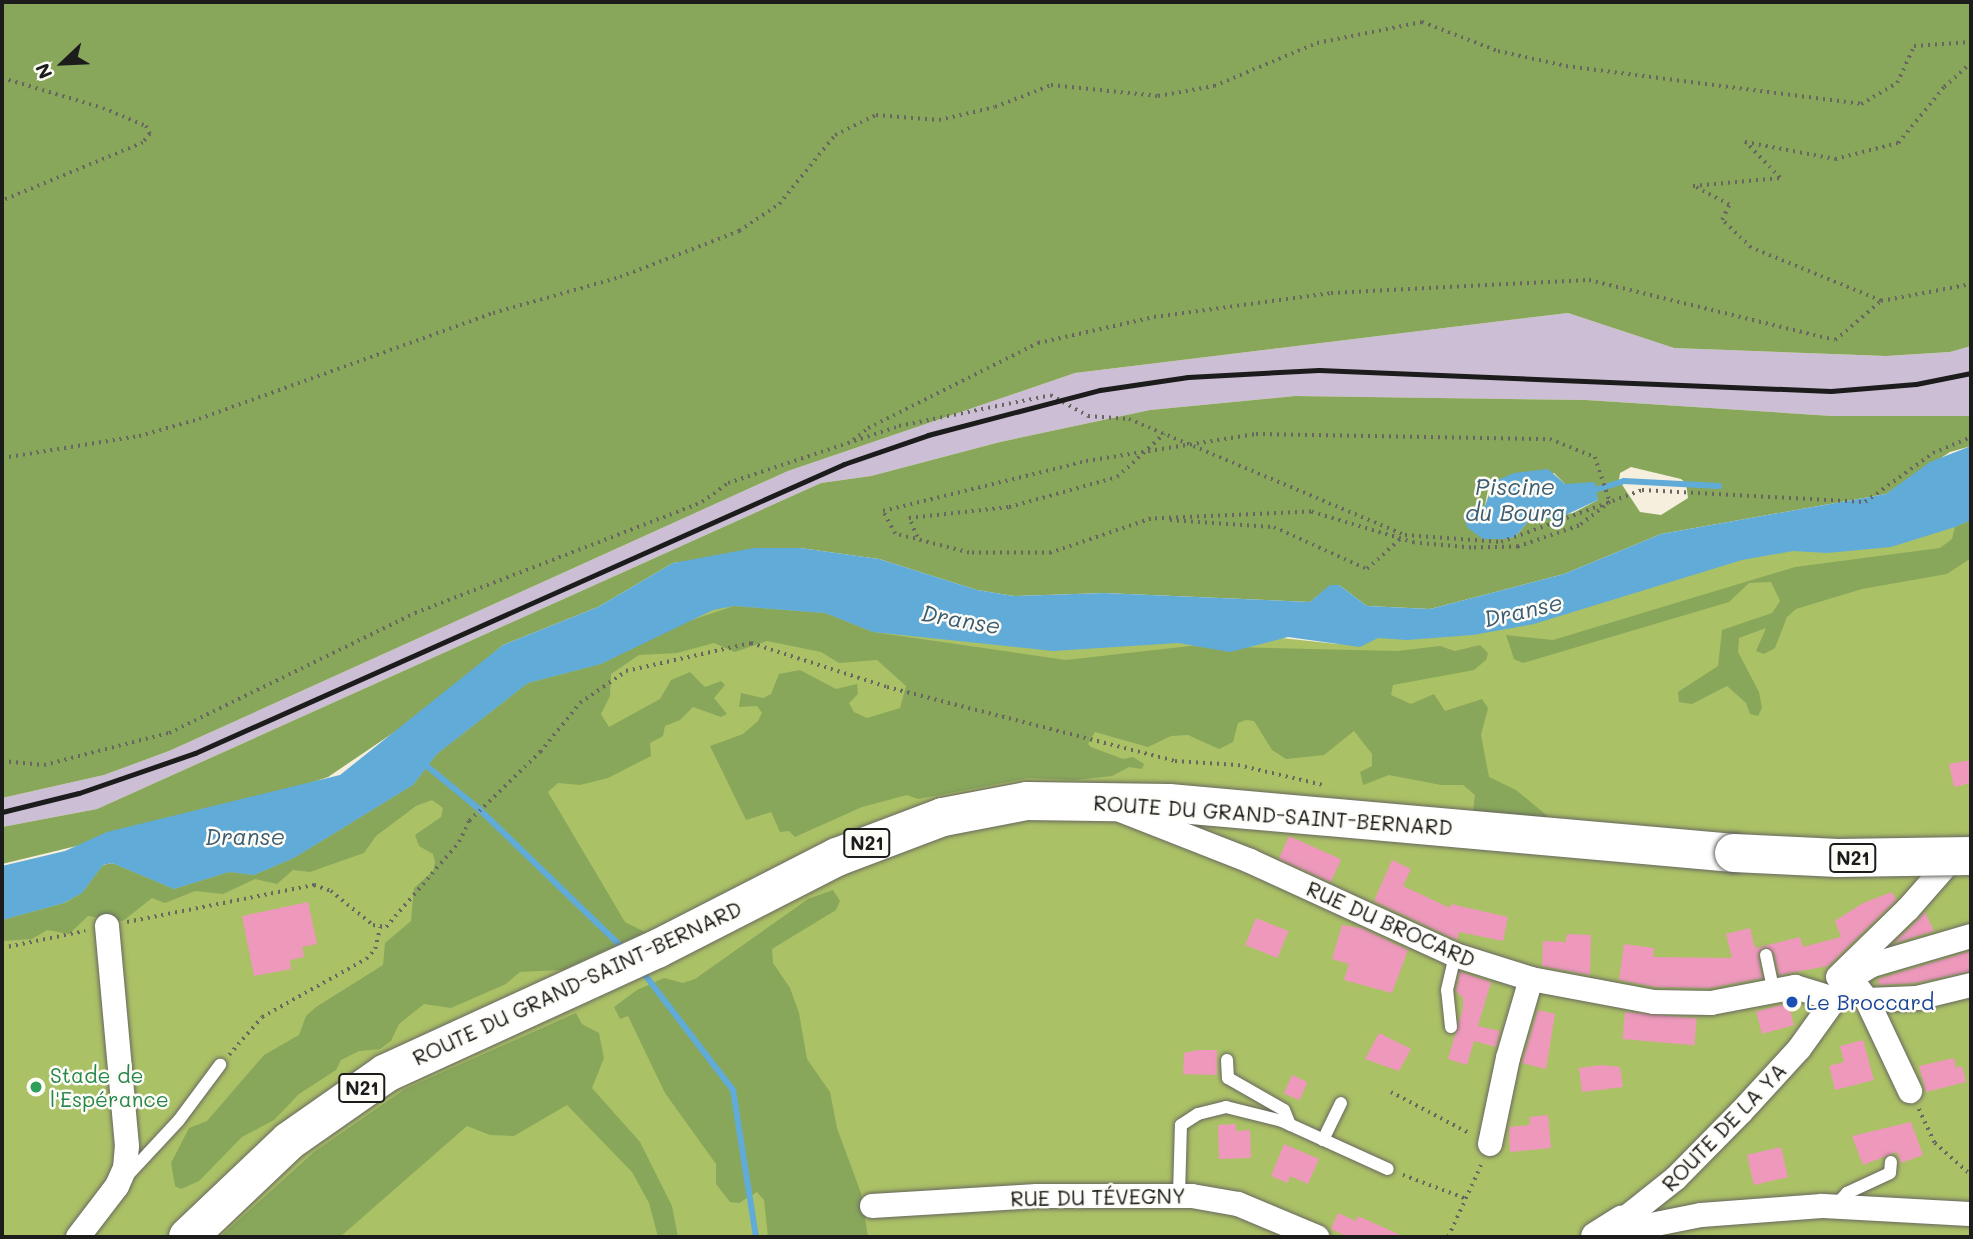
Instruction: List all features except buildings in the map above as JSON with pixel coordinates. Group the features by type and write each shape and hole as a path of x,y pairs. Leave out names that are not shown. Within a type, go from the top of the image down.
{"main road":[{"name":"ROUTE DU GRAND-SAINT-BERNARD","path":"188,1237 279,1150 352,1094 420,1055 657,949 837,857 916,825 1001,804 1096,800 1214,807 1714,852 1838,858 1969,848"}],"street":[{"name":"RUE DU BROCARD","path":"1096,800 1250,861 1455,955 1531,979 1654,1002 1711,1003 1773,989 1795,987 1834,999"},
{"path":"1834,999 1831,987 1840,974 1969,848"},
{"path":"78,1237 117,1186 127,1146 107,926"},
{"path":"1834,999 1850,978 1872,965 1971,936"},
{"path":"1850,978 1867,1000 1910,1091"},
{"path":"1491,1142 1508,1058 1531,979"},
{"path":"1867,1000 1917,998 1971,985"},
{"name":"ROUTE DE LA YA","path":"1596,1237 1622,1221 1676,1178 1734,1120 1799,1049 1834,999"},
{"name":"RUE DU TÉVEGNY","path":"872,1206 1037,1196 1178,1195 1230,1201 1317,1237"},
{"path":"1622,1221 1641,1227 1701,1214 1835,1206 1971,1214"}],"lane":[{"path":"1451,1027 1447,989 1455,955"},
{"path":"1766,955 1773,989"},
{"path":"1227,1060 1228,1078 1284,1110 1290,1125"},
{"path":"117,1186 172,1128 220,1065"},
{"path":"1323,1140 1341,1103"},
{"path":"1178,1195 1178,1133 1192,1117 1240,1108 1290,1125 1388,1169"},
{"path":"1835,1206 1847,1193 1890,1172 1891,1162"}],"path":[{"path":"2,4 7,2"},
{"path":"2,458 139,436 199,419 493,313 620,277 739,231 779,204 835,135 877,115 939,120 995,107 1051,85 1158,96 1214,86 1317,43 1422,22 1498,51 1566,65 1822,102 1861,104 1897,83 1914,46 1971,42"},
{"path":"1881,301 1751,248 1722,220 1730,205 1693,186 1780,178 1745,142 1835,159 1898,143 1944,87 1971,63"},
{"path":"2,78 103,108 146,126 150,134 143,143 2,201"},
{"path":"852,442 868,428 1038,343 1154,317 1318,295 1589,280 1835,340 1881,301 1971,284"},
{"path":"2,761 44,765 169,733 415,613 702,502 728,484 899,426 1051,395 1088,416 1129,419 1405,535 1501,542 1642,489 1865,502 1933,453 1971,437"},
{"path":"917,537 909,518 1009,507 1117,477 1164,434"},
{"path":"1256,434 1550,439 1595,457 1606,481 1610,502 1579,526 1518,547 1471,548 1400,539 1311,512 1151,519 1051,553 969,553 917,537 895,534 883,511 1144,451 1256,434"},
{"path":"1151,519 1274,527 1367,569 1405,535"},
{"path":"380,928 390,924 460,842 469,821 540,752 580,703 626,671 751,643 887,687 1175,761 1238,765 1332,787"},
{"path":"2,948 314,884 380,928"},
{"path":"220,1065 262,1017 366,959 375,949 380,928"},
{"path":"1910,1091 1936,1143 1971,1175"},
{"path":"1391,1092 1428,1115 1491,1142 1448,1237"},
{"path":"1388,1169 1467,1199"}],"shaded area":[{"path":"1568,313 1674,348 1886,356 1950,352 1971,346 1971,416 1832,416 1586,400 1295,396 1150,410 1000,442 871,476 821,483 97,809 2,827 2,798 104,775 169,751 788,471 1075,373"}],"green space":[{"path":"2,2 1971,2 1971,346 1950,352 1886,356 1674,348 1568,313 1075,373 788,471 169,751 104,775 2,798"},
{"path":"1295,396 1586,400 1832,416 1971,416 1971,446 1950,452 1886,494 1661,534 1564,574 1430,609 1367,606 1339,585 1331,585 1310,602 1104,593 1014,596 977,590 879,559 800,548 673,563 598,607 503,645 430,708 328,777 242,806 2,864 2,827 97,809 821,483 871,476 1000,442 1150,410","holes":["1631,467 1681,479 1686,483 1688,498 1661,515 1640,512 1619,480 1620,473","1554,473 1565,484 1580,485 1598,500 1573,513 1529,520 1515,537 1483,539 1470,512 1485,506 1488,489"]},
{"path":"1971,480 1971,1237 2,1237 2,888 292,825 662,598 864,592 1337,644"},
{"path":"1971,520 1971,558 1947,574 1862,589 1796,609 1787,617 1775,648 1764,654 1756,651 1766,628 1739,638 1738,652 1759,692 1762,708 1758,716 1750,714 1746,703 1727,686 1692,704 1679,702 1678,692 1718,666 1722,630 1772,613 1780,601 1771,582 1749,583 1729,602 1523,663 1514,659 1506,635 1553,640 1795,567 1940,548 1952,539 1955,527"},
{"path":"734,606 825,613 873,632 1066,660 1190,646 1397,651 1440,646 1455,651 1480,645 1488,653 1486,660 1474,670 1393,685 1391,695 1411,704 1434,694 1445,711 1482,699 1488,708 1481,735 1489,777 1516,790 1550,818 1473,811 1475,795 1463,785 1441,785 1389,775 1363,785 1360,772 1372,766 1372,754 1354,731 1324,755 1286,759 1272,750 1254,721 1246,720 1238,723 1233,742 1219,749 1188,735 1171,736 1148,747 1095,732 1088,744 1091,747 1123,759 1133,757 1144,764 1142,769 1129,767 1112,776 1074,780 1028,778 918,799 907,795 862,807 795,837 789,831 780,832 771,812 746,820 710,746 743,734 758,721 762,713 757,706 739,707 741,693 763,698 771,694 779,674 800,670 836,689 857,684 858,694 849,703 854,712 867,718 900,708 906,686 877,660 839,663 821,652 767,641 735,652 714,643 677,653 639,655 611,674 610,696 601,714 609,727 660,699 671,680 690,672 705,687 721,681 725,685 714,698 727,714 721,717 693,707 680,720 665,726 663,736 650,743 651,756 608,778 580,785 558,783 548,792 625,922 645,932 562,970 520,972 506,984 451,1008 424,1004 399,1024 391,1041 380,1049 359,1051 341,1060 336,1070 299,1094 274,1120 242,1137 199,1181 181,1189 175,1186 171,1163 189,1128 207,1121 264,1055 299,1035 306,1016 316,1007 383,965 385,943 411,921 414,888 433,871 433,854 419,846 415,835 441,817 443,808 432,800 416,806 376,836 364,853 310,872 293,870 277,884 255,879 223,894 195,891 165,903 152,898 123,921 88,916 69,934 47,930 32,939 2,941 2,920 65,903 82,893 103,865 112,863 174,889 229,872 254,875 294,858 413,785 437,754 528,683 601,664 683,623"},
{"path":"833,890 840,901 836,910 772,949 773,963 790,988 799,1013 807,1059 830,1092 837,1128 861,1193 868,1237 768,1237 764,1200 757,1192 739,1203 730,1202 716,1184 716,1164 665,1093 628,1016 620,1019 614,1007 637,990 664,978 683,983 695,979 808,899"},
{"path":"576,1013 582,1024 599,1033 604,1058 592,1088 640,1142 672,1206 678,1237 658,1237 649,1203 632,1172 567,1105 514,1136 490,1135 467,1126 340,1237 220,1237 314,1152 405,1089"}],"water":[{"name":"Dranse","path":"1971,446 1971,520 1955,527 1891,547 1827,553 1793,551 1742,560 1534,624 1473,635 1407,640 1378,638 1360,647 1288,637 1230,652 1178,643 1053,651 873,632 825,613 734,606 713,610 601,664 528,683 437,754 413,785 294,858 254,875 229,872 174,889 112,863 103,865 82,893 64,903 2,920 2,866 65,851 107,832 340,775 503,645 598,607 673,563 754,548 800,548 879,559 977,590 1014,596 1104,593 1310,602 1330,585 1339,585 1367,606 1430,609 1564,574 1661,534 1886,494 1930,462"},
{"name":"Piscine du Bourg","path":"1548,469 1565,484 1595,482 1598,500 1559,518 1529,520 1515,537 1483,539 1468,528 1463,517 1485,506 1493,482 1514,473"}],"waterway":[{"path":"1598,489 1624,481 1719,486"},
{"path":"422,762 479,809 624,949"},
{"path":"642,971 733,1090 756,1237"}],"railway":[{"path":"2,812 79,793 195,753 844,464 928,435 1100,390 1188,377 1319,370 1831,391 1916,384 1971,373"}],"place":[{"name":"Le Broccard","path":"1792,1002"},
{"name":"Stade de l'Espérance","path":"36,1087"}]}
